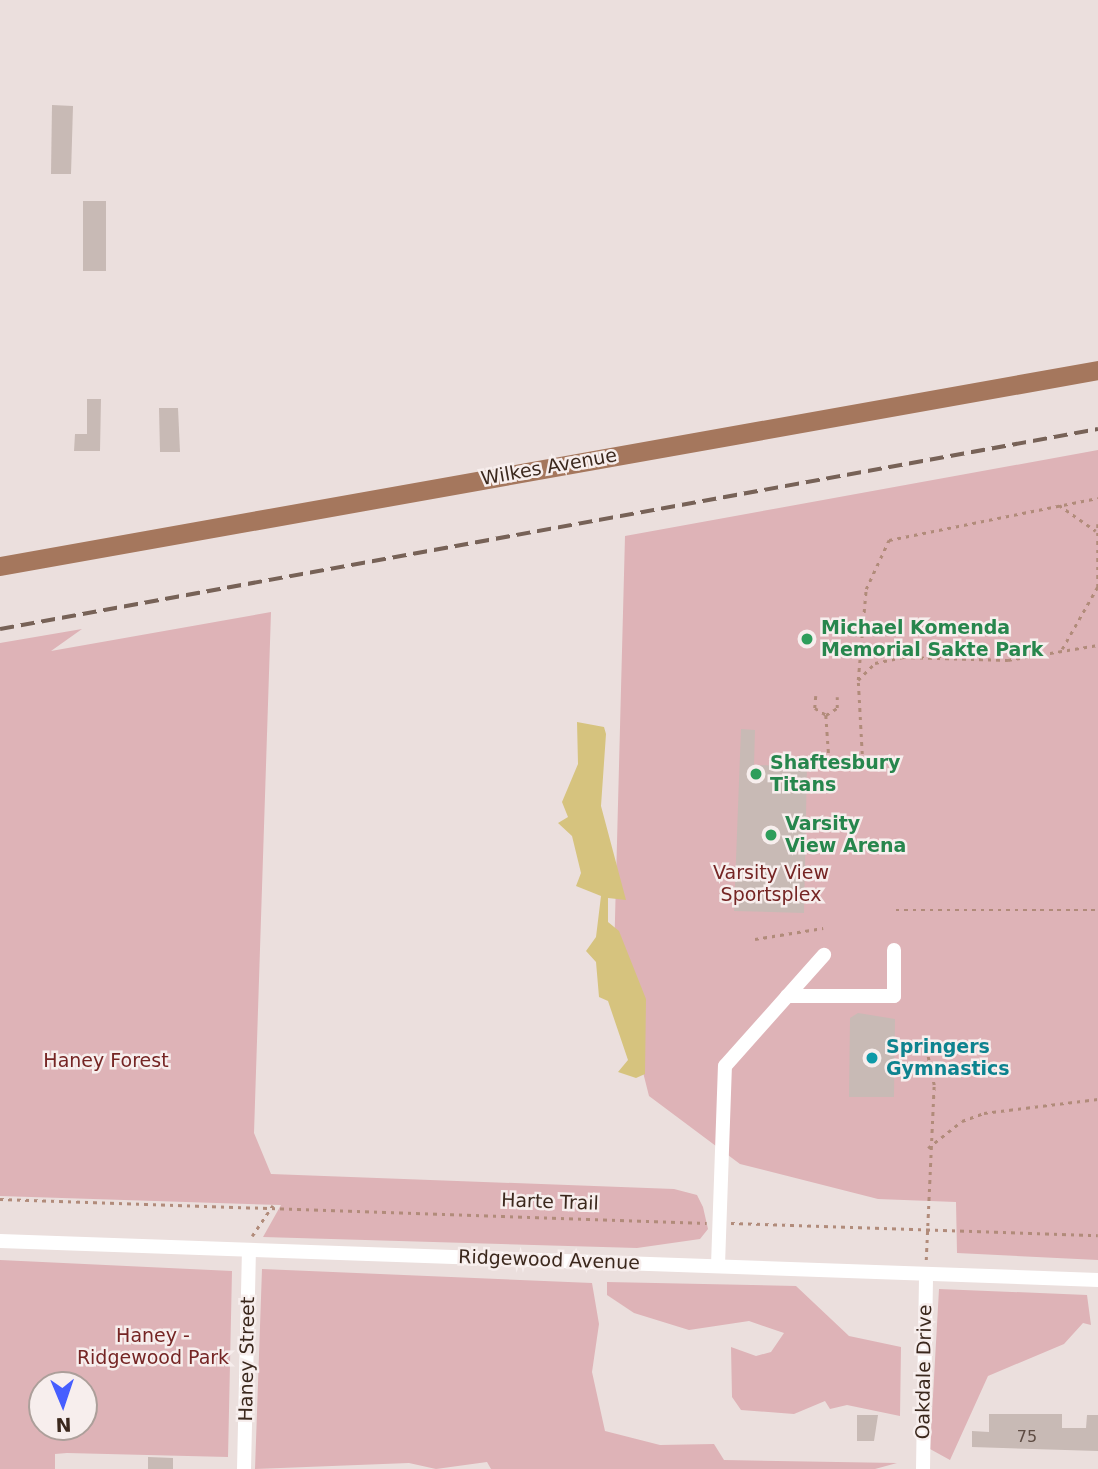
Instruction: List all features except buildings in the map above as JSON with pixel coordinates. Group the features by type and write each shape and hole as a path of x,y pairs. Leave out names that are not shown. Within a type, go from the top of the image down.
{"main road":[{"name":"Wilkes Avenue","path":"0,566 1098,370"}],"street":[{"path":"787,996 894,996 894,950"},
{"path":"718,1265 725,1066 824,954"},
{"name":"Ridgewood Avenue","path":"0,1241 1098,1280"},
{"name":"Haney Street","path":"244,1469 249,1250"},
{"name":"Oakdale Drive","path":"923,1469 926,1274"}],"path":[{"path":"862,754 858,680 866,589 889,540 1056,504 1098,498"},
{"path":"1056,504 1086,519 1096,531"},
{"path":"1062,649 1098,586 1098,524"},
{"path":"858,680 875,663 903,657 1008,660 1098,645"},
{"path":"816,696 816,708 826,715"},
{"path":"826,715 837,708 837,697"},
{"path":"826,715 829,754"},
{"path":"896,910 1098,910"},
{"path":"755,939 823,928"},
{"path":"926,1048 933,1085 928,1148 926,1274"},
{"path":"928,1148 962,1121 984,1114 1098,1099"},
{"name":"Harte Trail","path":"0,1199 273,1205 1098,1236"},
{"path":"249,1250 273,1205"}],"green space":[{"name":"Varsity View Sportsplex","path":"1098,450 1098,1260 957,1253 956,1202 878,1199 740,1164 649,1096 614,957 625,536"},
{"name":"Haney Forest","path":"271,612 254,1133 271,1174 674,1189 697,1195 708,1229 700,1239 637,1248 263,1237 281,1205 0,1196 0,643 82,629 51,651"},
{"name":"Haney - Ridgewood Park","path":"0,1260 232,1271 228,1457 67,1453 55,1454 55,1469 0,1469"},
{"path":"262,1269 592,1283 599,1324 592,1372 605,1431 660,1445 714,1444 724,1460 897,1463 875,1469 491,1469 487,1462 436,1469 409,1463 255,1469"},
{"path":"607,1282 796,1286 849,1336 901,1347 900,1416 847,1405 830,1409 825,1401 794,1414 741,1410 732,1397 731,1347 756,1356 771,1352 784,1333 749,1321 689,1330 634,1313 607,1295"},
{"path":"939,1289 1087,1295 1091,1325 1083,1323 1064,1344 988,1376 950,1460 930,1449"}],"shaded area":[{"path":"577,722 604,727 606,734 601,806 626,900 608,898 608,922 619,931 646,999 645,1074 636,1078 618,1072 628,1060 608,1001 599,997 596,962 586,951 596,937 601,896 576,886 581,873 572,836 558,823 568,817 562,802 578,764"}],"railway":[{"path":"0,629 1098,429"}],"place":[{"name":"Michael Komenda Memorial Sakte Park","path":"807,639"},
{"name":"Shaftesbury Titans","path":"756,774"},
{"name":"Varsity View Arena","path":"771,835"},
{"name":"Springers Gymnastics","path":"872,1058"}]}
